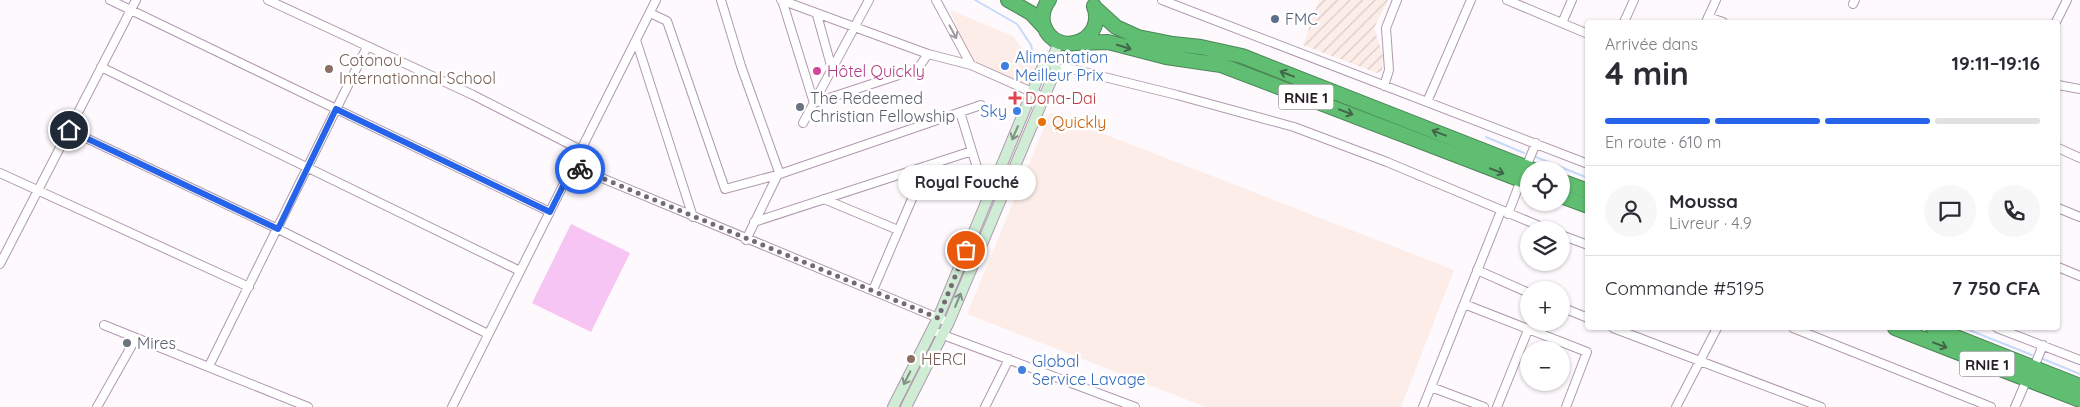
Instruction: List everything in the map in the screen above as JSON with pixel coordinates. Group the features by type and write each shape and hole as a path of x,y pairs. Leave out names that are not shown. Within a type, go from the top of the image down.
{"highway":[{"path":"1008,0 1031,13 1050,36 1059,42"},
{"path":"1046,29 1043,16 1049,0"},
{"name":"RNIE 1","path":"1076,43 1086,38 1093,30 1096,20 1092,3"},
{"name":"RNIE 1","path":"1092,3 1116,27 1138,37 1242,56 1520,172"},
{"name":"RNIE 1","path":"1059,42 1108,42 1166,57 1221,64 1520,172"},
{"path":"1570,185 1585,191"},
{"path":"1570,199 1585,205"},
{"name":"RNIE 1","path":"1901,330 2030,373 2080,386"},
{"name":"RNIE 1","path":"1937,330 2030,373 2080,400"}],"street":[{"path":"110,0 550,212"},
{"path":"0,264 136,0"},
{"path":"268,0 473,95 581,150"},
{"path":"452,407 656,0"},
{"path":"721,0 741,66 779,172 746,240"},
{"path":"782,0 928,54 970,65 1043,97"},
{"path":"782,0 814,103"},
{"path":"803,123 869,0"},
{"path":"936,0 970,65"},
{"path":"1162,0 1585,163"},
{"path":"1384,86 1389,70 1386,28 1397,0"},
{"path":"1427,102 1471,0"},
{"path":"1507,0 1585,33"},
{"path":"1562,24 1572,0"},
{"path":"1625,20 1634,0"},
{"path":"1707,20 1716,0"},
{"path":"2057,20 2067,0"},
{"path":"650,13 667,21 723,188 729,189 777,175 981,105"},
{"path":"817,14 832,68"},
{"path":"636,40 692,217"},
{"path":"906,407 949,322 1043,97 1059,42"},
{"path":"209,366 367,47"},
{"path":"814,103 914,70 919,67 928,54"},
{"path":"892,407 938,318 1043,66 1054,64 1294,127 1387,162 1526,221"},
{"path":"102,67 520,271"},
{"path":"2060,85 2080,89"},
{"path":"960,112 987,200"},
{"path":"69,130 278,229 488,334"},
{"path":"1531,161 1536,143"},
{"path":"2060,149 2080,158"},
{"path":"754,222 972,151"},
{"path":"573,166 746,240 949,322"},
{"path":"873,290 926,166"},
{"path":"0,173 249,287"},
{"path":"1423,407 1478,270 1504,212 1520,186"},
{"path":"824,200 898,230"},
{"path":"2060,209 2080,217"},
{"path":"1570,239 1585,245"},
{"path":"2060,268 2080,276"},
{"path":"1478,270 1520,289"},
{"path":"1464,304 1520,327"},
{"path":"1570,311 1585,317"},
{"path":"104,325 308,407"},
{"path":"932,330 1135,407"},
{"path":"1619,330 1817,406"},
{"path":"1676,407 1716,330"},
{"path":"1798,330 1991,407"},
{"path":"2002,330 2080,360"},
{"path":"1497,407 1528,331"},
{"path":"1530,331 1588,354 1566,407"},
{"path":"97,407 136,338"},
{"path":"2014,407 2043,345"},
{"path":"985,407 1009,359"},
{"path":"1431,387 1484,407"}],"shaded area":[{"path":"1319,0 1388,0 1374,28 1383,56 1382,71 1377,73 1303,45"},
{"path":"950,10 1013,36 1036,67 1028,87 970,62"},
{"path":"1050,113 1454,270 1401,407 1206,407 967,314"},
{"path":"571,224 630,253 591,332 532,303"}],"waterway":[{"path":"975,0 1017,24 1031,45 1034,58"},
{"path":"1486,137 1524,153"},
{"path":"1536,157 1585,177"},
{"path":"1969,330 2032,355"},
{"path":"2043,359 2080,374"}],"way so far":[{"path":"580,169 746,240 938,318 966,250"}],"place":[{"name":"FMC","path":"1275,19"},
{"name":"Alimentation Meilleur Prix","path":"1005,66"},
{"name":"Cotonou Internationnal School","path":"329,69"},
{"name":"Hôtel Quickly","path":"817,71"},
{"name":"Dona-Dai","path":"1015,98"},
{"name":"The Redeemed Christian Fellowship","path":"800,107"},
{"name":"Sky","path":"1017,111"},
{"name":"Quickly","path":"1042,122"},
{"name":"Royal Fouché","path":"966,250"},
{"name":"Mires","path":"127,343"},
{"name":"HERCI","path":"911,359"},
{"name":"Global Service Lavage","path":"1022,370"}],"route":[{"path":"69,130 278,229 336,109 550,212 573,166 580,169"}]}
